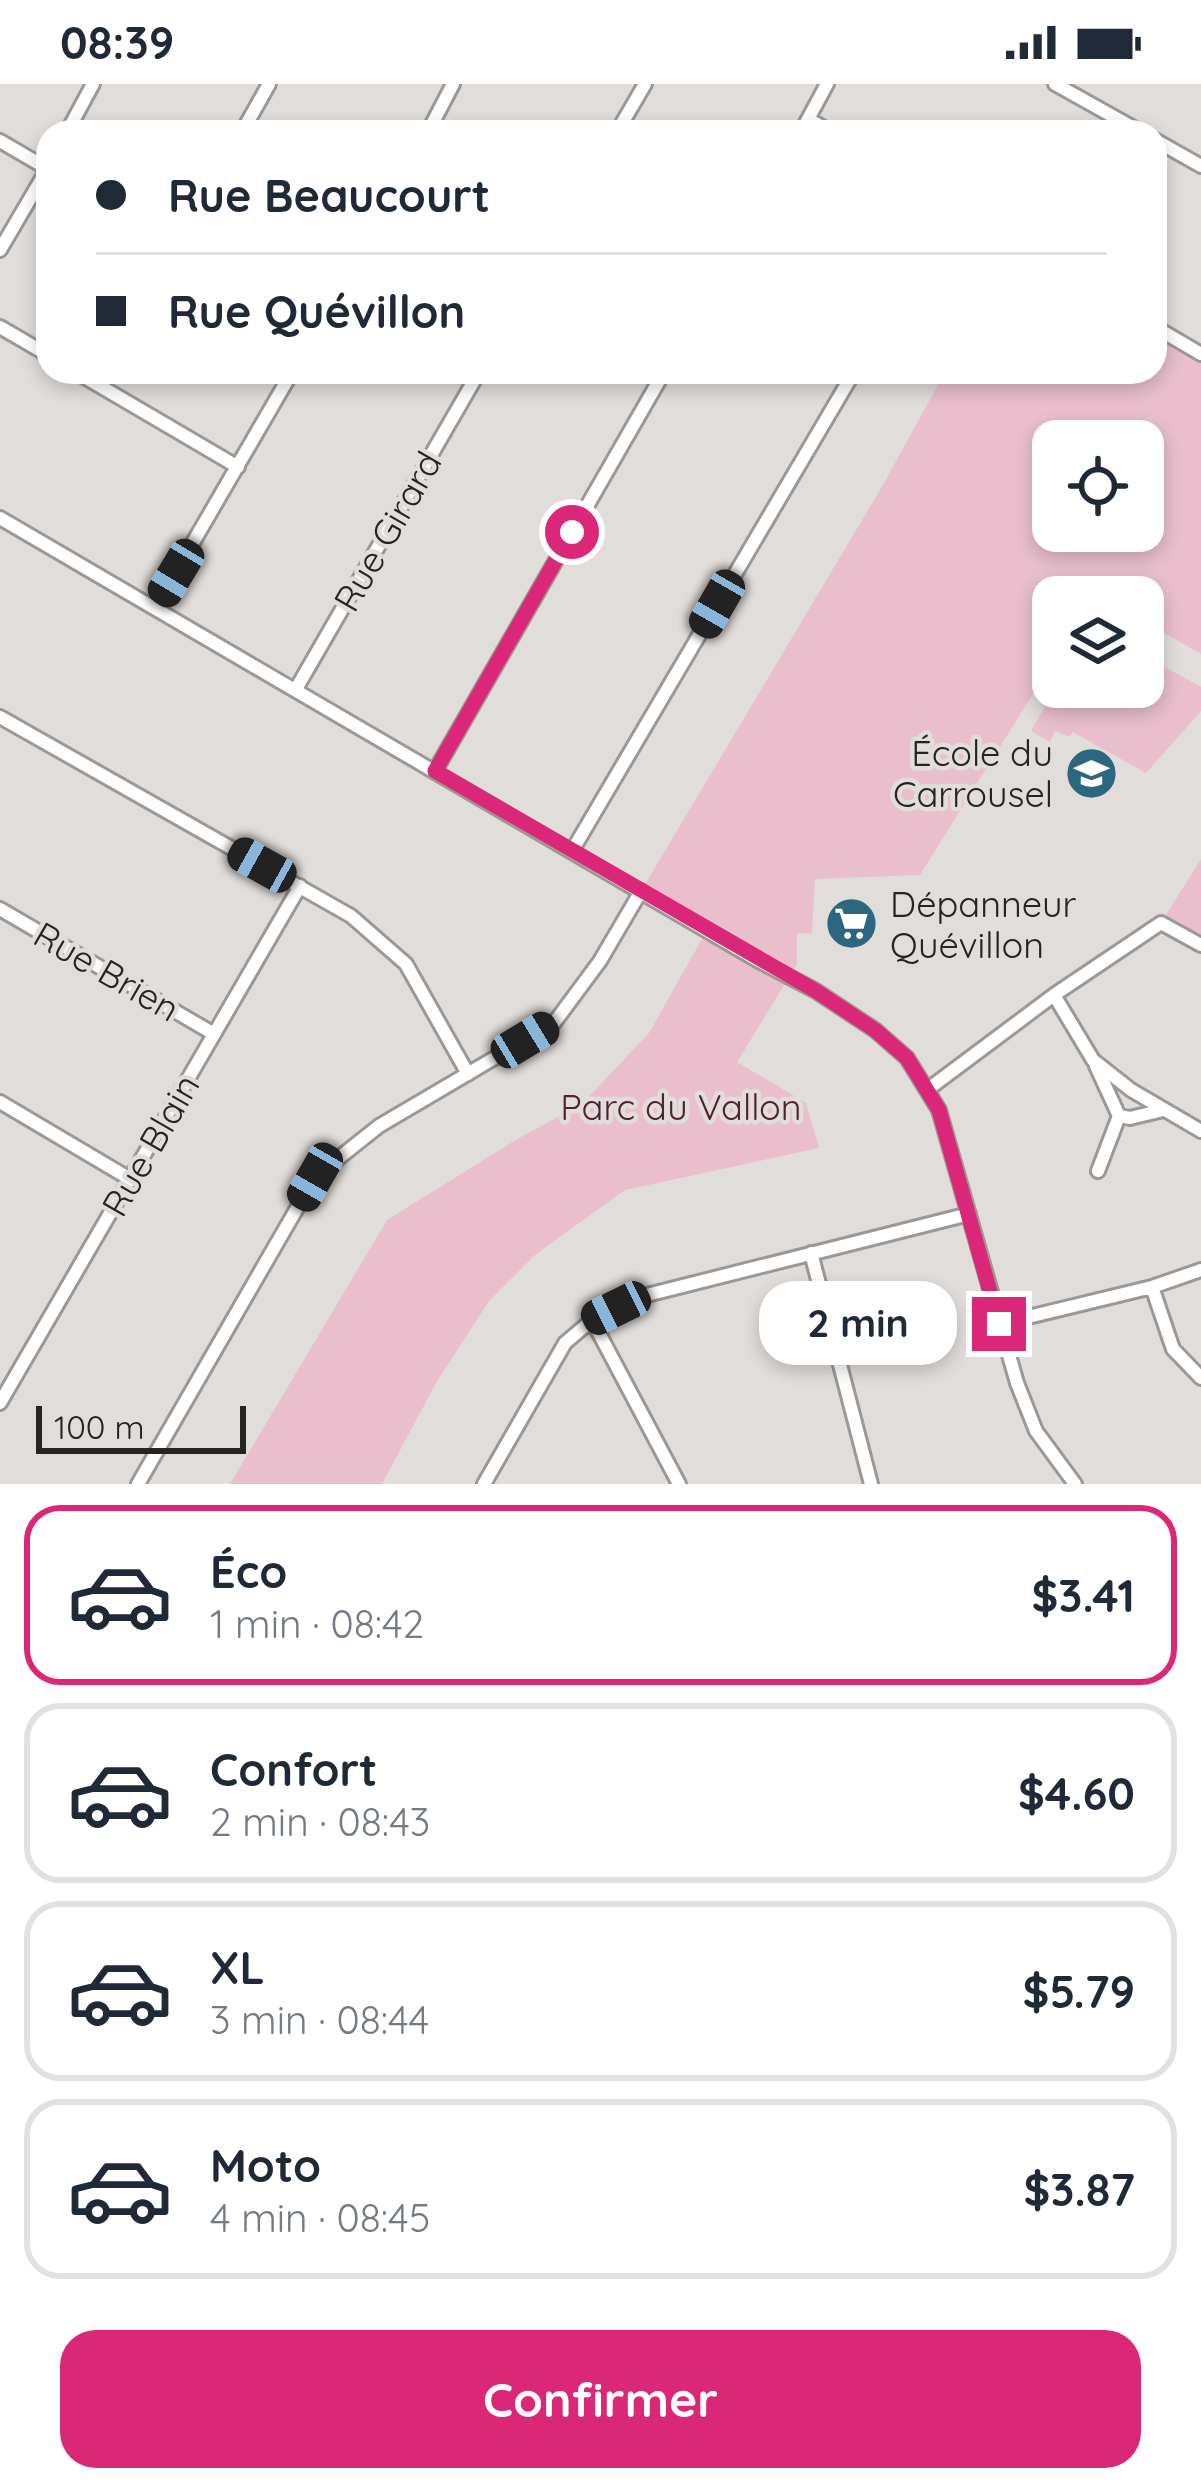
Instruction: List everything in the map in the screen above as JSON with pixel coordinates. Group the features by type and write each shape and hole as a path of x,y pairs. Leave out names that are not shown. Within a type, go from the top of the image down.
{"street":[{"path":"74,120 93,84"},
{"path":"249,120 269,84"},
{"path":"434,120 453,84"},
{"path":"624,120 645,84"},
{"path":"808,120 827,84"},
{"path":"1055,84 1120,120"},
{"path":"0,141 36,161"},
{"path":"1167,147 1201,166"},
{"path":"0,250 36,188"},
{"path":"0,327 36,349"},
{"path":"1167,334 1201,354"},
{"path":"110,384 238,467"},
{"path":"154,608 285,384"},
{"name":"Rue Girard","path":"296,689 471,384"},
{"path":"435,771 657,384"},
{"path":"572,851 847,384"},
{"path":"0,518 816,991 907,1058 939,1110 1016,1383 1036,1431 1076,1484"},
{"path":"0,717 351,916 406,964 468,1074"},
{"name":"Rue Blain","path":"0,1403 300,886"},
{"path":"138,1484 315,1177 379,1126 554,1023 600,961 640,891"},
{"name":"Rue Brien","path":"0,909 214,1034"},
{"path":"927,1090 1161,923 1201,945"},
{"path":"1054,995 1119,1116 1098,1171"},
{"path":"1093,1060 1131,1090 1201,1132"},
{"path":"0,1102 130,1179"},
{"path":"1119,1116 1163,1110"},
{"path":"484,1484 566,1343 592,1319 639,1297 968,1214"},
{"path":"811,1253 871,1484"},
{"path":"999,1324 1152,1287 1201,1270"},
{"path":"1152,1287 1173,1349 1201,1378"},
{"path":"592,1319 677,1483"}],"green space":[{"name":"Parc du Vallon","path":"1167,334 1201,354 1201,654 1164,633 1164,576 1032,576 1032,696 920,875 815,879 812,934 797,933 797,964 737,1062 806,1103 819,1148 625,1190 535,1255 489,1301 436,1383 382,1484 230,1484 387,1220 582,1104 649,1033 707,930 641,891 938,384 1167,384"},
{"path":"1164,667 1201,687 1201,711 1146,773 1073,732 1069,737 1055,731 1050,742 1031,731 1044,708 1164,708"},
{"path":"1201,859 1201,945 1161,923"}],"place":[{"name":"École du Carrousel","path":"1092,773"},
{"name":"Dépanneur Quévillon","path":"851,924"}],"route":[{"path":"572,532 435,771 816,991 907,1058 939,1110 999,1324"}]}
